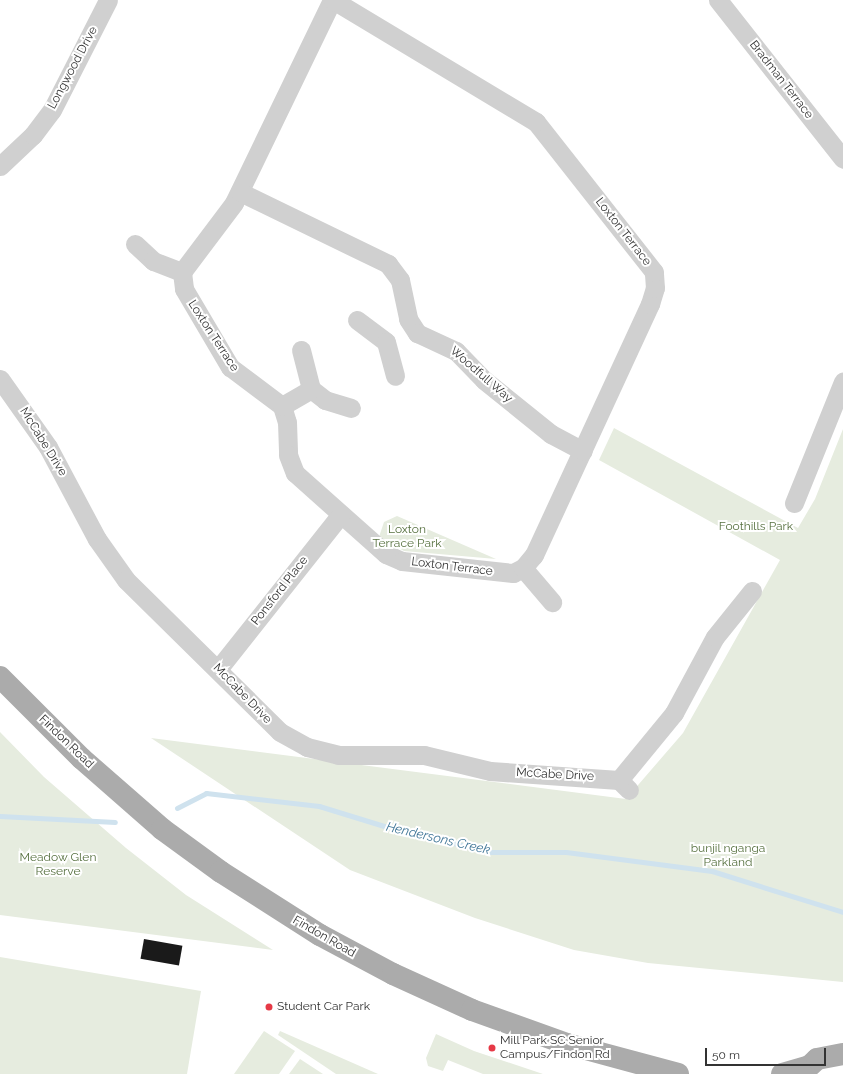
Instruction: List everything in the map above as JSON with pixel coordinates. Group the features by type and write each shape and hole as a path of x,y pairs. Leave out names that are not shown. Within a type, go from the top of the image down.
{"main road":[{"name":"Findon Road","path":"0,667 25,702"},
{"name":"Findon Road","path":"0,677 81,758 162,828 234,881 320,935 393,974 472,1010 567,1044 678,1074"},
{"path":"782,1074 804,1070 828,1055 843,1054"}],"street":[{"name":"Longwood Drive","path":"0,166 33,135 52,110 108,0"},
{"name":"Loxton Terrace","path":"333,0 536,122 654,272 654,294 534,555 523,568 504,574 402,561 386,554 295,473 288,455 287,422 282,406 230,367 187,295 182,272 240,192 333,0"},
{"name":"Bradman Terrace","path":"718,0 843,159"},
{"path":"240,192 388,264 400,280 412,326 386,342"},
{"path":"135,244 153,261 182,272"},
{"path":"357,320 386,342 395,376"},
{"name":"Woodfull Way","path":"412,326 425,339 456,351 484,380 551,434 583,451"},
{"path":"301,350 311,389 325,400 351,408"},
{"name":"McCabe Drive","path":"0,379 48,447 97,539 122,575 166,621 219,668 280,732 322,751 354,756 424,755 490,771 624,785 674,713 715,637 752,591"},
{"path":"794,503 843,382"},
{"path":"282,406 311,389"},
{"name":"Ponsford Place","path":"219,668 341,514"},
{"path":"523,568 552,602"}],"green space":[{"name":"bunjil nganga Parkland","path":"614,428 798,528 815,499 843,429 843,982 648,963 574,950 475,918 350,870 151,738 626,799 683,733 780,560 599,460"},
{"name":"Loxton Terrace Park","path":"397,516 496,559 404,551 379,537 384,522"},
{"name":"Meadow Glen Reserve","path":"0,732 44,777 126,848 186,895 273,950 0,915"},
{"path":"0,957 201,991 187,1074 0,1074"},
{"path":"264,1031 295,1051 279,1074 234,1074"},
{"path":"280,1031 378,1074 336,1074 278,1035"},
{"path":"436,1034 474,1051 543,1074 483,1074 448,1060 443,1071 428,1066 426,1058"},
{"path":"300,1059 323,1074 289,1074"}],"building":[{"path":"144,939 182,946 179,965 141,959"}],"waterway":[{"name":"Hendersons Creek","path":"177,808 206,793 319,806 384,826 490,852 566,852 712,871 843,912"},
{"name":"Hendersons Creek","path":"0,816 115,822"}],"place":[{"name":"Student Car Park","path":"269,1007"},
{"name":"Mill Park SC Senior Campus/Findon Rd","path":"492,1048"}],"park label":[{"name":"Foothills Park","path":"756,527"}]}
